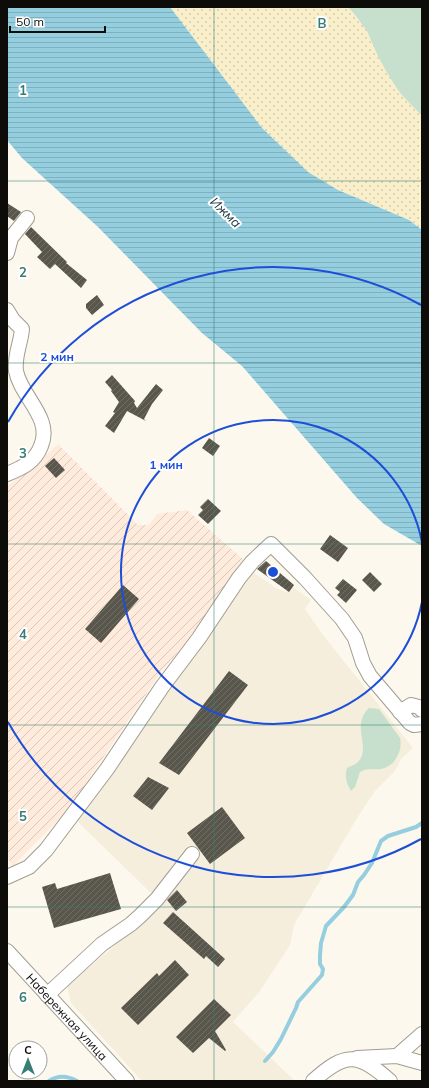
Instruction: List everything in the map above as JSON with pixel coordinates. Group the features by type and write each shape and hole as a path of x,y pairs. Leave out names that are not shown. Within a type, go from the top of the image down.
{"street":[{"path":"7,253 11,238 27,218"},
{"path":"7,310 13,320 22,329 16,357 19,382 42,420 44,435 39,452 32,460 25,466 7,474"},
{"path":"7,877 29,867 46,850 107,769 162,687 199,638 239,578 256,557 271,544 305,578 342,619 355,638 363,663 370,676 400,712 410,723 414,725 422,724"},
{"path":"400,712 411,705 419,707 422,710"},
{"path":"47,995 102,944 140,916 157,899 192,854"},
{"name":"Набережная улица","path":"7,951 127,1081"},
{"path":"397,1056 422,1034"},
{"path":"313,1081 322,1072 341,1061 397,1056 422,1063"},
{"path":"354,1059 368,1063 390,1081"}],"shaded area":[{"path":"58,444 138,525 149,525 157,514 187,510 245,561 182,647 161,672 67,811 12,867 7,855 7,486 28,472"},
{"path":"250,570 276,588 286,592 291,586 311,600 305,609 323,635 413,748 401,759 395,771 375,791 357,818 294,925 290,945 260,991 233,1022 295,1081 142,1081 71,1003 67,986 151,915 157,899 78,822 78,819"}],"green space":[{"path":"347,7 422,7 422,116 409,104 394,84 363,26"},
{"path":"369,708 379,709 400,738 401,743 399,753 394,761 386,768 360,772 355,787 351,791 346,780 346,771 347,768 357,763 362,756 363,743 361,722"}],"sand":[{"path":"170,7 349,8 367,31 380,61 399,92 422,116 422,230 409,220 338,190 308,172 262,128"}],"water":[{"name":"Ижма","path":"7,7 170,7 262,128 308,172 338,190 409,220 422,230 422,546 384,524 357,498 242,366 202,333 98,227 22,158 7,140"}],"building":[{"path":"7,203 21,212 14,221 7,216"},
{"path":"31,227 67,262 66,263 87,280 81,288 55,264 50,269 37,257 42,252 25,234"},
{"path":"97,295 104,305 92,315 86,308 86,304"},
{"path":"112,375 135,401 134,403 137,408 156,384 163,390 152,404 144,419 146,421 127,411 114,433 105,426 115,413 113,412 119,402 105,382"},
{"path":"209,438 220,446 213,456 202,448"},
{"path":"54,458 65,470 56,478 45,466"},
{"path":"208,499 221,511 208,524 198,515 203,510 200,507"},
{"path":"330,535 348,548 338,562 320,549"},
{"path":"266,561 294,585 289,592 257,569"},
{"path":"370,572 382,584 374,592 362,580"},
{"path":"343,579 357,590 346,603 337,595 340,592 335,588"},
{"path":"123,585 139,599 101,643 85,629"},
{"path":"229,671 248,685 179,775 159,763"},
{"path":"148,777 169,788 152,810 133,796"},
{"path":"222,807 245,838 210,864 187,833"},
{"path":"110,873 121,909 54,928 42,887 55,883 57,889"},
{"path":"177,890 187,902 176,911 167,900"},
{"path":"173,912 225,959 218,967 206,956 204,959 163,923"},
{"path":"175,960 189,975 138,1025 121,1008 157,973 159,976"},
{"path":"214,999 231,1015 215,1031 226,1050 225,1051 209,1038 193,1053 176,1037"}],"waterway":[{"path":"265,1061 281,1039 298,1002 322,975 323,969 320,964 320,955 321,943 326,926 353,895 358,882 372,863 381,841 388,836 416,827 422,823"},
{"path":"49,1081 63,1077 77,1081"}]}
